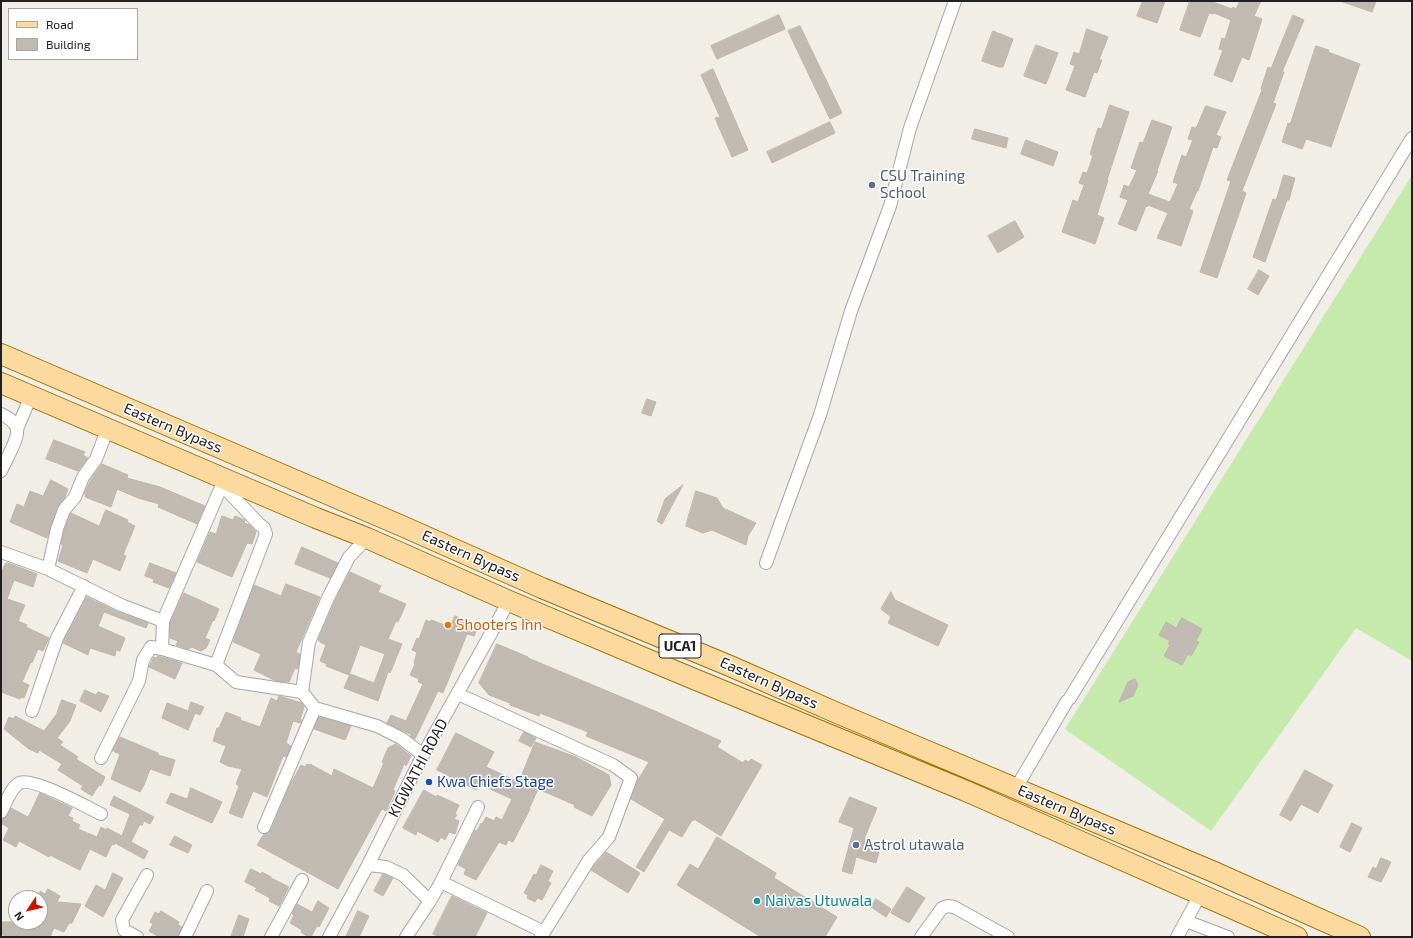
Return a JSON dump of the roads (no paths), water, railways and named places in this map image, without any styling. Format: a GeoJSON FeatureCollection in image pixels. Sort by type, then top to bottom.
{"type":"FeatureCollection","features":[{"type":"Feature","properties":{"kind":"main road","name":"Eastern Bypass"},"geometry":{"type":"LineString","coordinates":[[1,354],[402,526],[542,588],[730,666],[837,713],[1214,872],[1335,932],[1360,937]]}},
{"type":"Feature","properties":{"kind":"main road","name":"Eastern Bypass"},"geometry":{"type":"LineString","coordinates":[[1,383],[108,428],[228,484],[367,538],[509,601],[696,680],[966,791],[1200,894],[1274,932],[1297,937]]}},
{"type":"Feature","properties":{"kind":"street"},"geometry":{"type":"LineString","coordinates":[[766,563],[820,415],[851,311],[890,206],[910,128],[955,1]]}},
{"type":"Feature","properties":{"kind":"street"},"geometry":{"type":"LineString","coordinates":[[1016,788],[1412,138]]}},
{"type":"Feature","properties":{"kind":"street"},"geometry":{"type":"LineString","coordinates":[[1,471],[17,436],[17,429],[31,396]]}},
{"type":"Feature","properties":{"kind":"street"},"geometry":{"type":"LineString","coordinates":[[1,414],[14,422],[17,429]]}},
{"type":"Feature","properties":{"kind":"street"},"geometry":{"type":"LineString","coordinates":[[48,569],[57,529],[64,510],[75,497],[83,477],[96,459],[108,428]]}},
{"type":"Feature","properties":{"kind":"street"},"geometry":{"type":"LineString","coordinates":[[162,649],[163,621],[228,484],[259,524],[264,528],[266,534],[216,665]]}},
{"type":"Feature","properties":{"kind":"street"},"geometry":{"type":"LineString","coordinates":[[302,692],[309,642],[328,598],[349,557],[367,538]]}},
{"type":"Feature","properties":{"kind":"street"},"geometry":{"type":"LineString","coordinates":[[1,552],[48,569],[127,607],[163,621]]}},
{"type":"Feature","properties":{"kind":"street"},"geometry":{"type":"LineString","coordinates":[[1,564],[13,557]]}},
{"type":"Feature","properties":{"kind":"street"},"geometry":{"type":"LineString","coordinates":[[32,711],[57,638],[84,586]]}},
{"type":"Feature","properties":{"kind":"street","name":"KIGWATHI ROAD"},"geometry":{"type":"LineString","coordinates":[[329,937],[368,865],[424,755],[509,601]]}},
{"type":"Feature","properties":{"kind":"street"},"geometry":{"type":"LineString","coordinates":[[101,758],[139,681],[143,660],[151,647],[216,665],[236,682],[302,692],[315,708],[378,726],[401,738],[424,755]]}},
{"type":"Feature","properties":{"kind":"street"},"geometry":{"type":"LineString","coordinates":[[441,882],[542,934],[589,860],[609,837],[631,778],[613,765],[458,694]]}},
{"type":"Feature","properties":{"kind":"street"},"geometry":{"type":"LineString","coordinates":[[264,827],[315,708]]}},
{"type":"Feature","properties":{"kind":"street"},"geometry":{"type":"LineString","coordinates":[[1,812],[12,790],[19,783],[28,782],[44,787],[101,814]]}},
{"type":"Feature","properties":{"kind":"street"},"geometry":{"type":"LineString","coordinates":[[406,937],[441,882],[478,807]]}},
{"type":"Feature","properties":{"kind":"street"},"geometry":{"type":"LineString","coordinates":[[368,865],[386,867],[403,876],[430,901]]}},
{"type":"Feature","properties":{"kind":"street"},"geometry":{"type":"LineString","coordinates":[[137,937],[124,930],[122,920],[147,875]]}},
{"type":"Feature","properties":{"kind":"street"},"geometry":{"type":"LineString","coordinates":[[271,937],[302,880]]}},
{"type":"Feature","properties":{"kind":"street"},"geometry":{"type":"LineString","coordinates":[[185,937],[206,891]]}},
{"type":"Feature","properties":{"kind":"street"},"geometry":{"type":"LineString","coordinates":[[1177,937],[1200,894]]}},
{"type":"Feature","properties":{"kind":"street"},"geometry":{"type":"LineString","coordinates":[[921,937],[942,908],[948,906],[954,907],[1008,937]]}},
{"type":"Feature","properties":{"kind":"street"},"geometry":{"type":"LineString","coordinates":[[1186,921],[1228,937]]}},
{"type":"Feature","properties":{"kind":"place","name":"CSU Training School"},"geometry":{"type":"Point","coordinates":[872,185]}},
{"type":"Feature","properties":{"kind":"place","name":"Shooters Inn"},"geometry":{"type":"Point","coordinates":[448,625]}},
{"type":"Feature","properties":{"kind":"place","name":"Kwa Chiefs Stage"},"geometry":{"type":"Point","coordinates":[429,782]}},
{"type":"Feature","properties":{"kind":"place","name":"Astrol utawala"},"geometry":{"type":"Point","coordinates":[856,845]}},
{"type":"Feature","properties":{"kind":"place","name":"Naivas Utuwala"},"geometry":{"type":"Point","coordinates":[757,901]}}]}
